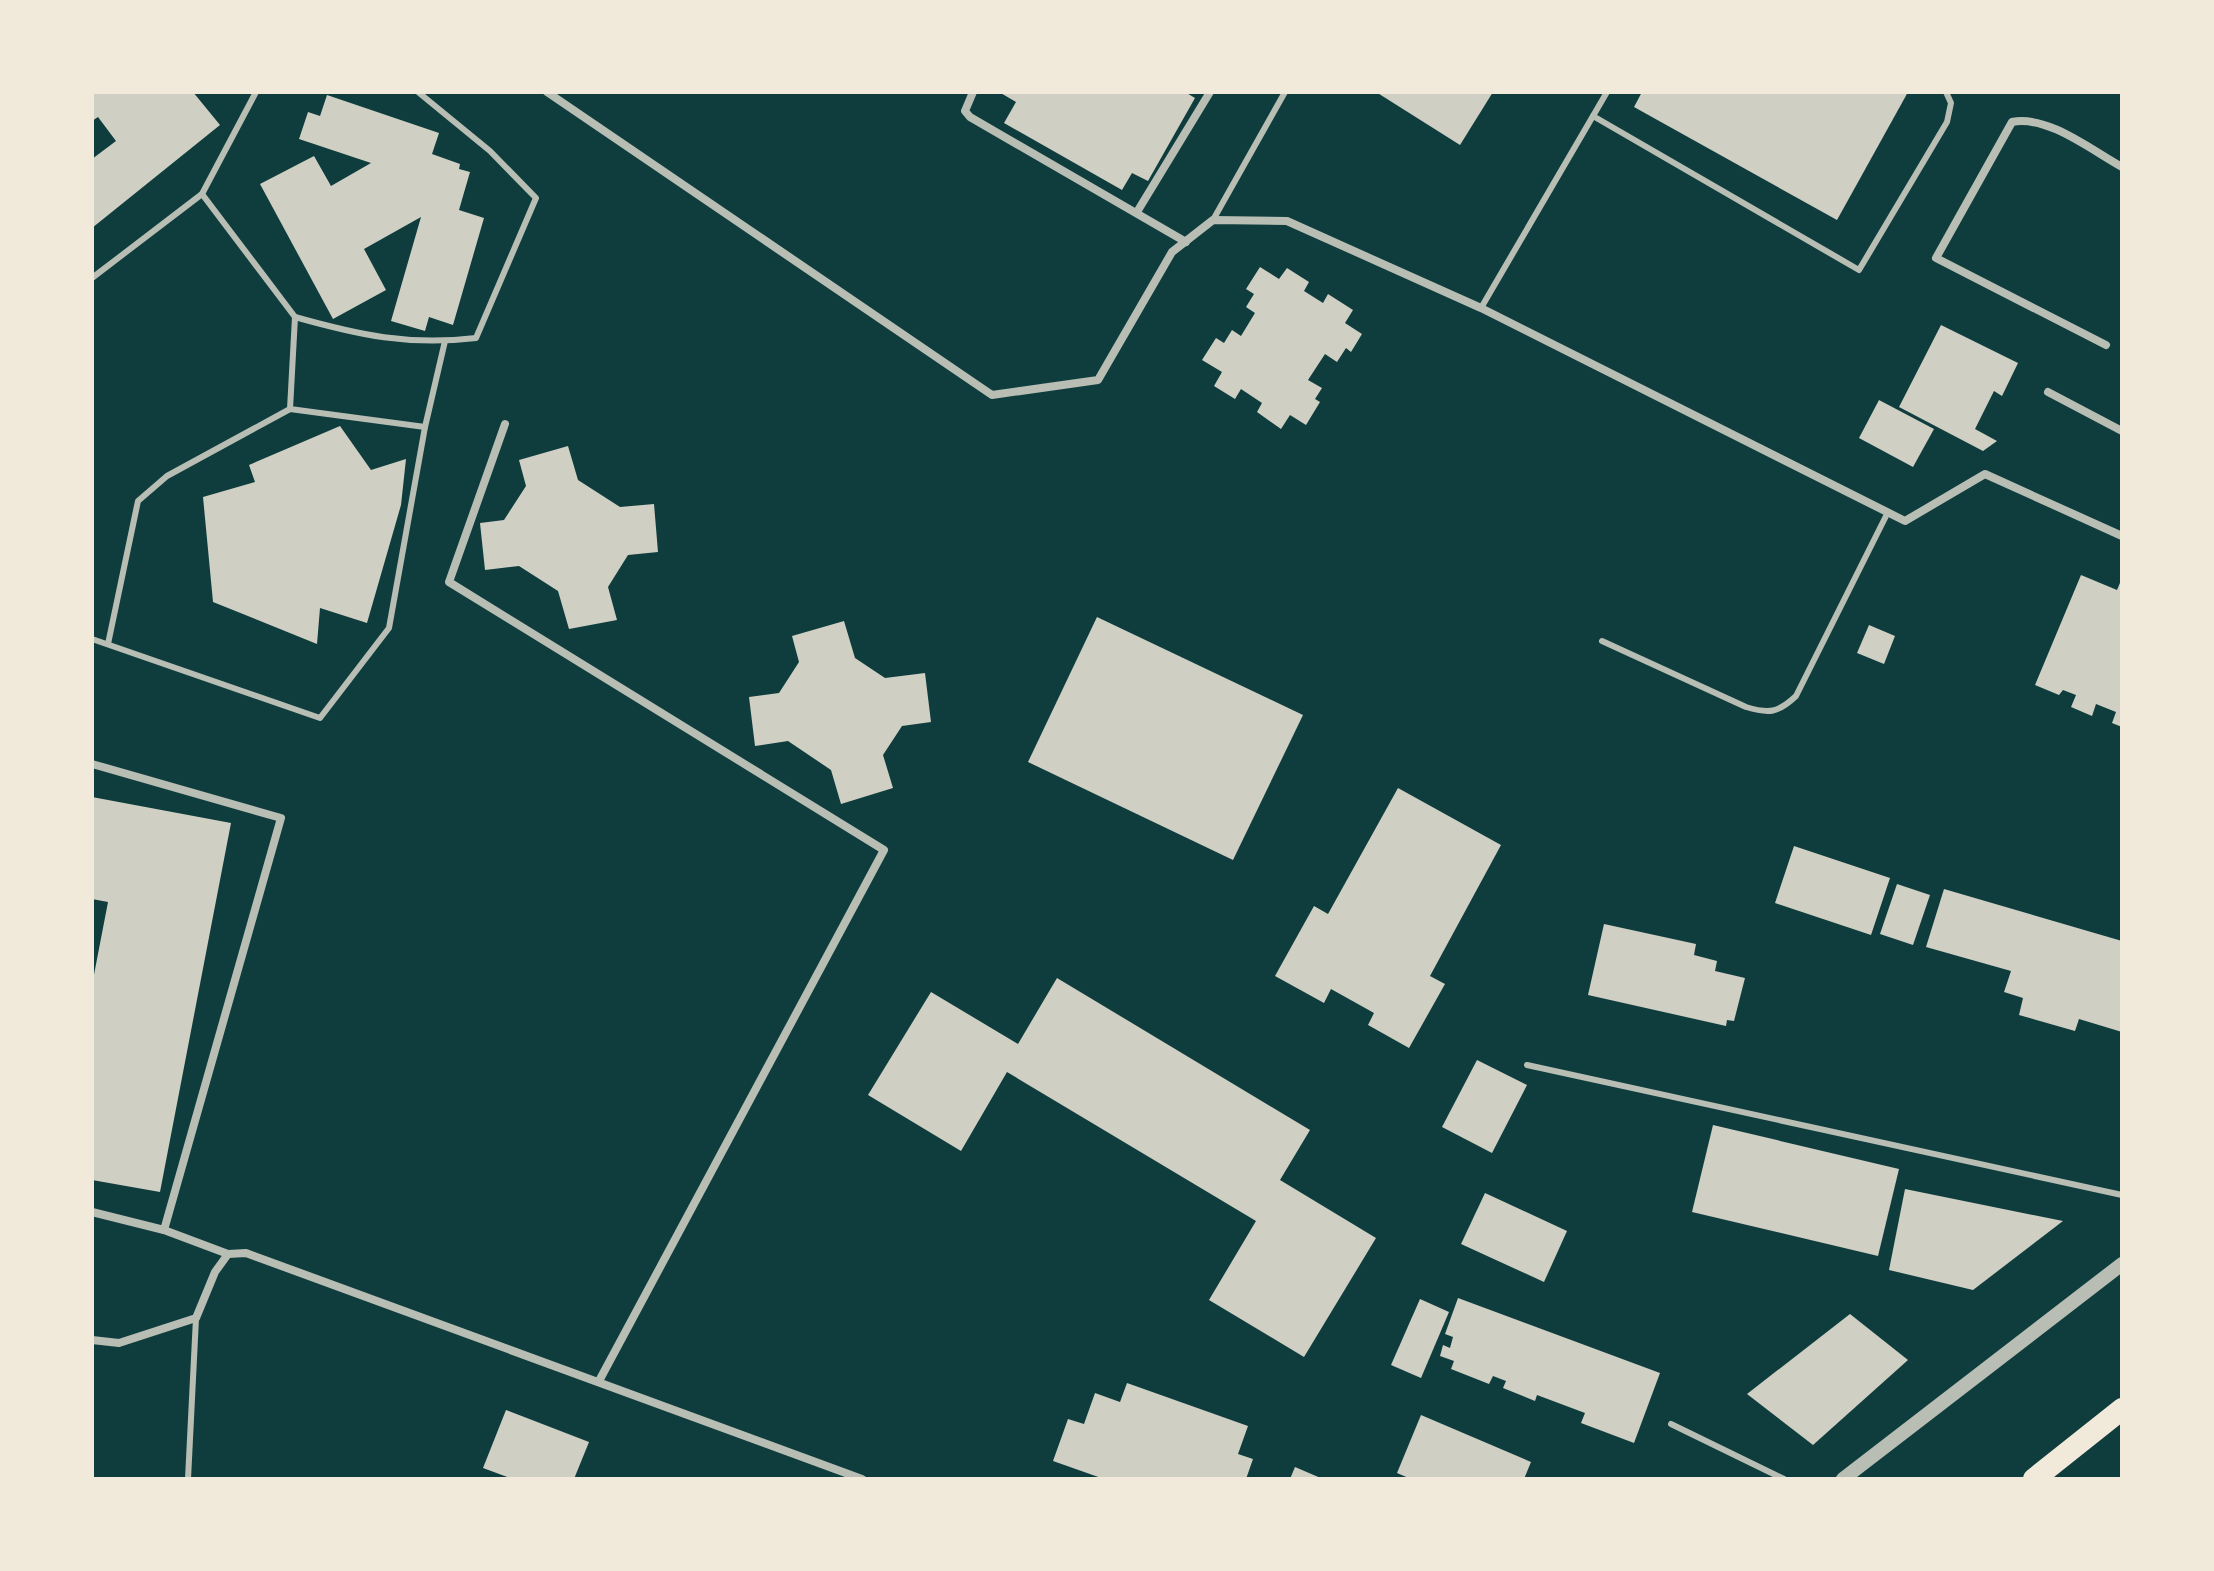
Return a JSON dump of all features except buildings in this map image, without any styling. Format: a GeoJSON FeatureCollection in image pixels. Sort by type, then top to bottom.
{"type":"FeatureCollection","features":[{"type":"Feature","properties":{"kind":"highway"},"geometry":{"type":"LineString","coordinates":[[2034,1479],[2122,1409]]}},
{"type":"Feature","properties":{"kind":"street"},"geometry":{"type":"LineString","coordinates":[[547,92],[992,395],[1098,380],[1172,252],[1213,220],[1287,221],[1481,308],[1905,521],[1985,474],[2122,536]]}},
{"type":"Feature","properties":{"kind":"street"},"geometry":{"type":"LineString","coordinates":[[973,92],[965,111],[970,117],[1186,242]]}},
{"type":"Feature","properties":{"kind":"street"},"geometry":{"type":"LineString","coordinates":[[1137,212],[1210,92]]}},
{"type":"Feature","properties":{"kind":"street"},"geometry":{"type":"LineString","coordinates":[[2106,345],[1936,258],[2012,122],[2025,120],[2044,125],[2122,167]]}},
{"type":"Feature","properties":{"kind":"street"},"geometry":{"type":"LineString","coordinates":[[2048,392],[2122,431]]}},
{"type":"Feature","properties":{"kind":"street"},"geometry":{"type":"LineString","coordinates":[[505,424],[449,582],[884,850],[599,1381]]}},
{"type":"Feature","properties":{"kind":"street"},"geometry":{"type":"LineString","coordinates":[[92,764],[281,818],[164,1230]]}},
{"type":"Feature","properties":{"kind":"street"},"geometry":{"type":"LineString","coordinates":[[92,1212],[164,1230],[228,1254],[246,1253],[862,1479]]}},
{"type":"Feature","properties":{"kind":"street"},"geometry":{"type":"LineString","coordinates":[[92,1340],[119,1343],[196,1318],[215,1272],[228,1254]]}},
{"type":"Feature","properties":{"kind":"street"},"geometry":{"type":"LineString","coordinates":[[1843,1479],[2122,1264]]}},
{"type":"Feature","properties":{"kind":"lane"},"geometry":{"type":"LineString","coordinates":[[92,278],[202,194],[256,92]]}},
{"type":"Feature","properties":{"kind":"lane"},"geometry":{"type":"LineString","coordinates":[[202,194],[295,317],[373,338],[445,341],[476,338],[536,198],[490,151],[418,92]]}},
{"type":"Feature","properties":{"kind":"lane"},"geometry":{"type":"LineString","coordinates":[[1213,220],[1285,92]]}},
{"type":"Feature","properties":{"kind":"lane"},"geometry":{"type":"LineString","coordinates":[[1481,308],[1607,92]]}},
{"type":"Feature","properties":{"kind":"lane"},"geometry":{"type":"LineString","coordinates":[[1593,116],[1859,270],[1947,122],[1951,103],[1946,92]]}},
{"type":"Feature","properties":{"kind":"lane"},"geometry":{"type":"LineString","coordinates":[[290,409],[295,317]]}},
{"type":"Feature","properties":{"kind":"lane"},"geometry":{"type":"LineString","coordinates":[[92,639],[320,718],[389,628],[425,427],[445,341]]}},
{"type":"Feature","properties":{"kind":"lane"},"geometry":{"type":"LineString","coordinates":[[108,644],[138,501],[167,476],[290,409],[425,427]]}},
{"type":"Feature","properties":{"kind":"lane"},"geometry":{"type":"LineString","coordinates":[[1602,641],[1746,707],[1766,713],[1780,711],[1796,696],[1888,512]]}},
{"type":"Feature","properties":{"kind":"lane"},"geometry":{"type":"LineString","coordinates":[[1527,1065],[2122,1195]]}},
{"type":"Feature","properties":{"kind":"lane"},"geometry":{"type":"LineString","coordinates":[[188,1479],[196,1318]]}},
{"type":"Feature","properties":{"kind":"lane"},"geometry":{"type":"LineString","coordinates":[[1671,1424],[1784,1479]]}}]}
